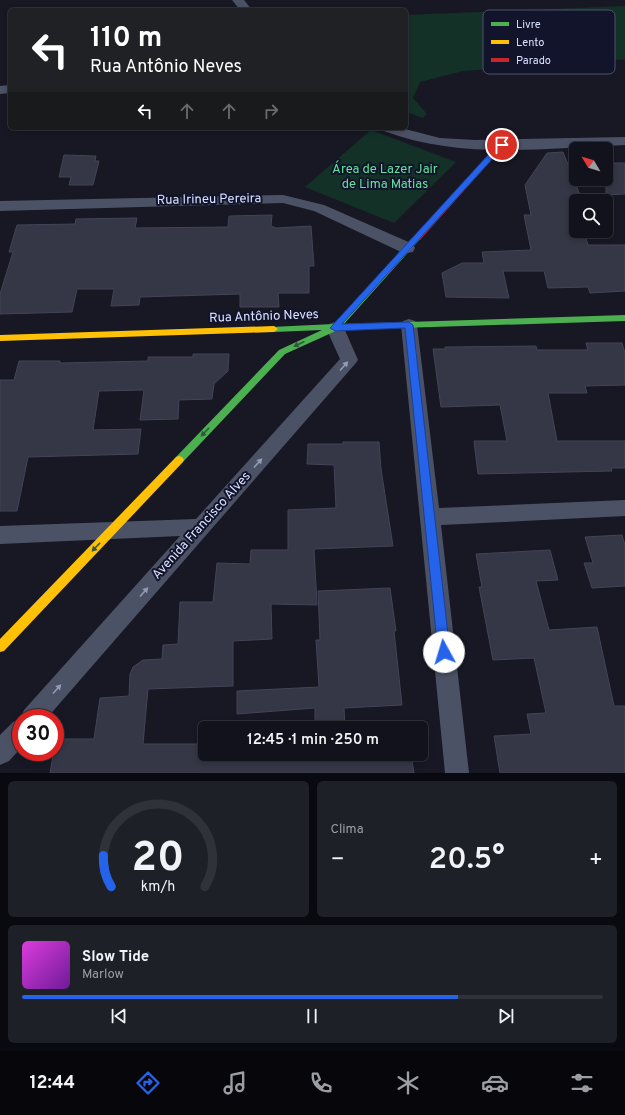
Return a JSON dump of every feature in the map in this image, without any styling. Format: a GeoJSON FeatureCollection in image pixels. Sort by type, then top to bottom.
{"type":"FeatureCollection","features":[{"type":"Feature","properties":{"kind":"street"},"geometry":{"type":"LineString","coordinates":[[238,0],[244,8]]}},
{"type":"Feature","properties":{"kind":"street"},"geometry":{"type":"LineString","coordinates":[[393,130],[409,137],[445,144],[502,145],[625,141]]}},
{"type":"Feature","properties":{"kind":"street"},"geometry":{"type":"LineString","coordinates":[[0,647],[282,352],[335,328],[502,145]]}},
{"type":"Feature","properties":{"kind":"street","name":"Rua Irineu Pereira"},"geometry":{"type":"LineString","coordinates":[[0,206],[283,199],[300,202],[319,208],[407,248]]}},
{"type":"Feature","properties":{"kind":"street","name":"Rua Antônio Neves"},"geometry":{"type":"LineString","coordinates":[[0,338],[625,318]]}},
{"type":"Feature","properties":{"kind":"street"},"geometry":{"type":"LineString","coordinates":[[409,325],[457,773]]}},
{"type":"Feature","properties":{"kind":"street","name":"Avenida Francisco Alves"},"geometry":{"type":"LineString","coordinates":[[40,709],[349,360],[335,328]]}},
{"type":"Feature","properties":{"kind":"street"},"geometry":{"type":"LineString","coordinates":[[430,517],[625,508]]}},
{"type":"Feature","properties":{"kind":"street"},"geometry":{"type":"LineString","coordinates":[[0,535],[201,527]]}},
{"type":"Feature","properties":{"kind":"street"},"geometry":{"type":"LineString","coordinates":[[0,754],[12,740]]}},
{"type":"Feature","properties":{"kind":"green space"},"geometry":{"type":"Polygon","coordinates":[[[625,6],[625,60],[615,60],[615,10],[528,10],[625,6]]]}},
{"type":"Feature","properties":{"kind":"green space"},"geometry":{"type":"Polygon","coordinates":[[[483,12],[483,70],[463,71],[420,82],[413,98],[427,114],[423,118],[408,113],[408,15],[483,12]]]}},
{"type":"Feature","properties":{"kind":"green space","name":"Área de Lazer Jair de Lima Matias"},"geometry":{"type":"Polygon","coordinates":[[[371,130],[456,162],[394,223],[305,187],[371,130]]]}},
{"type":"Feature","properties":{"kind":"building"},"geometry":{"type":"Polygon","coordinates":[[[563,152],[569,167],[569,186],[576,186],[580,194],[569,194],[569,238],[586,238],[588,245],[625,245],[625,291],[590,293],[588,287],[548,288],[544,271],[503,271],[509,298],[446,297],[442,273],[462,263],[484,263],[482,252],[531,250],[524,215],[531,215],[525,185],[547,153],[563,152]]]}},
{"type":"Feature","properties":{"kind":"building"},"geometry":{"type":"Polygon","coordinates":[[[64,155],[96,156],[95,161],[99,161],[93,185],[69,185],[71,177],[59,177],[64,155]]]}},
{"type":"Feature","properties":{"kind":"building"},"geometry":{"type":"Polygon","coordinates":[[[613,163],[625,163],[625,194],[606,194],[606,186],[613,186],[613,163]]]}},
{"type":"Feature","properties":{"kind":"building"},"geometry":{"type":"Polygon","coordinates":[[[272,215],[271,226],[276,228],[311,226],[314,266],[309,266],[309,293],[278,293],[279,307],[240,307],[240,294],[140,297],[139,305],[111,306],[114,289],[77,289],[72,312],[0,314],[0,294],[13,252],[9,252],[17,225],[75,224],[76,219],[137,218],[135,228],[228,227],[229,216],[272,215]]]}},
{"type":"Feature","properties":{"kind":"building"},"geometry":{"type":"Polygon","coordinates":[[[586,343],[622,343],[625,353],[625,385],[585,386],[587,393],[548,393],[557,441],[625,441],[625,468],[611,468],[612,471],[478,474],[474,441],[507,441],[500,405],[441,407],[433,349],[445,349],[445,347],[536,346],[537,350],[588,350],[586,343]]]}},
{"type":"Feature","properties":{"kind":"building"},"geometry":{"type":"Polygon","coordinates":[[[193,354],[229,354],[228,371],[214,384],[212,399],[179,400],[178,419],[140,420],[144,390],[99,391],[93,430],[141,429],[138,454],[28,457],[17,511],[0,511],[0,380],[14,380],[19,361],[60,361],[60,363],[148,361],[148,357],[193,357],[193,354]]]}},
{"type":"Feature","properties":{"kind":"building"},"geometry":{"type":"Polygon","coordinates":[[[343,442],[379,442],[381,469],[393,546],[314,549],[317,605],[271,604],[272,639],[233,641],[233,686],[148,689],[143,744],[198,744],[198,761],[412,761],[414,773],[50,773],[52,761],[64,761],[64,739],[94,739],[100,698],[129,696],[130,674],[133,667],[143,660],[162,659],[163,645],[178,644],[180,602],[213,602],[217,563],[250,564],[251,550],[288,550],[288,510],[336,508],[334,465],[307,464],[308,444],[343,444],[343,442]]]}},
{"type":"Feature","properties":{"kind":"building"},"geometry":{"type":"Polygon","coordinates":[[[622,535],[625,545],[625,586],[592,588],[584,563],[593,563],[585,537],[622,535]]]}},
{"type":"Feature","properties":{"kind":"building"},"geometry":{"type":"Polygon","coordinates":[[[550,550],[558,580],[536,581],[549,630],[597,627],[614,706],[625,706],[625,773],[500,773],[494,736],[531,734],[527,714],[546,713],[534,658],[493,660],[479,587],[482,587],[476,554],[550,550]]]}},
{"type":"Feature","properties":{"kind":"building"},"geometry":{"type":"Polygon","coordinates":[[[390,588],[396,631],[394,631],[402,705],[344,708],[345,721],[315,721],[315,708],[237,714],[237,691],[319,687],[316,640],[320,640],[318,591],[390,588]]]}},
{"type":"Feature","properties":{"kind":"traffic: fast"},"geometry":{"type":"LineString","coordinates":[[179,460],[282,352],[335,328],[417,238]]}},
{"type":"Feature","properties":{"kind":"traffic: fast"},"geometry":{"type":"LineString","coordinates":[[274,329],[625,318]]}},
{"type":"Feature","properties":{"kind":"traffic: slow"},"geometry":{"type":"LineString","coordinates":[[0,338],[274,329]]}},
{"type":"Feature","properties":{"kind":"traffic: slow"},"geometry":{"type":"LineString","coordinates":[[0,647],[179,460]]}},
{"type":"Feature","properties":{"kind":"traffic: jam"},"geometry":{"type":"LineString","coordinates":[[417,238],[502,145]]}},
{"type":"Feature","properties":{"kind":"route"},"geometry":{"type":"LineString","coordinates":[[444,652],[409,325],[335,328],[502,145]]}}]}
